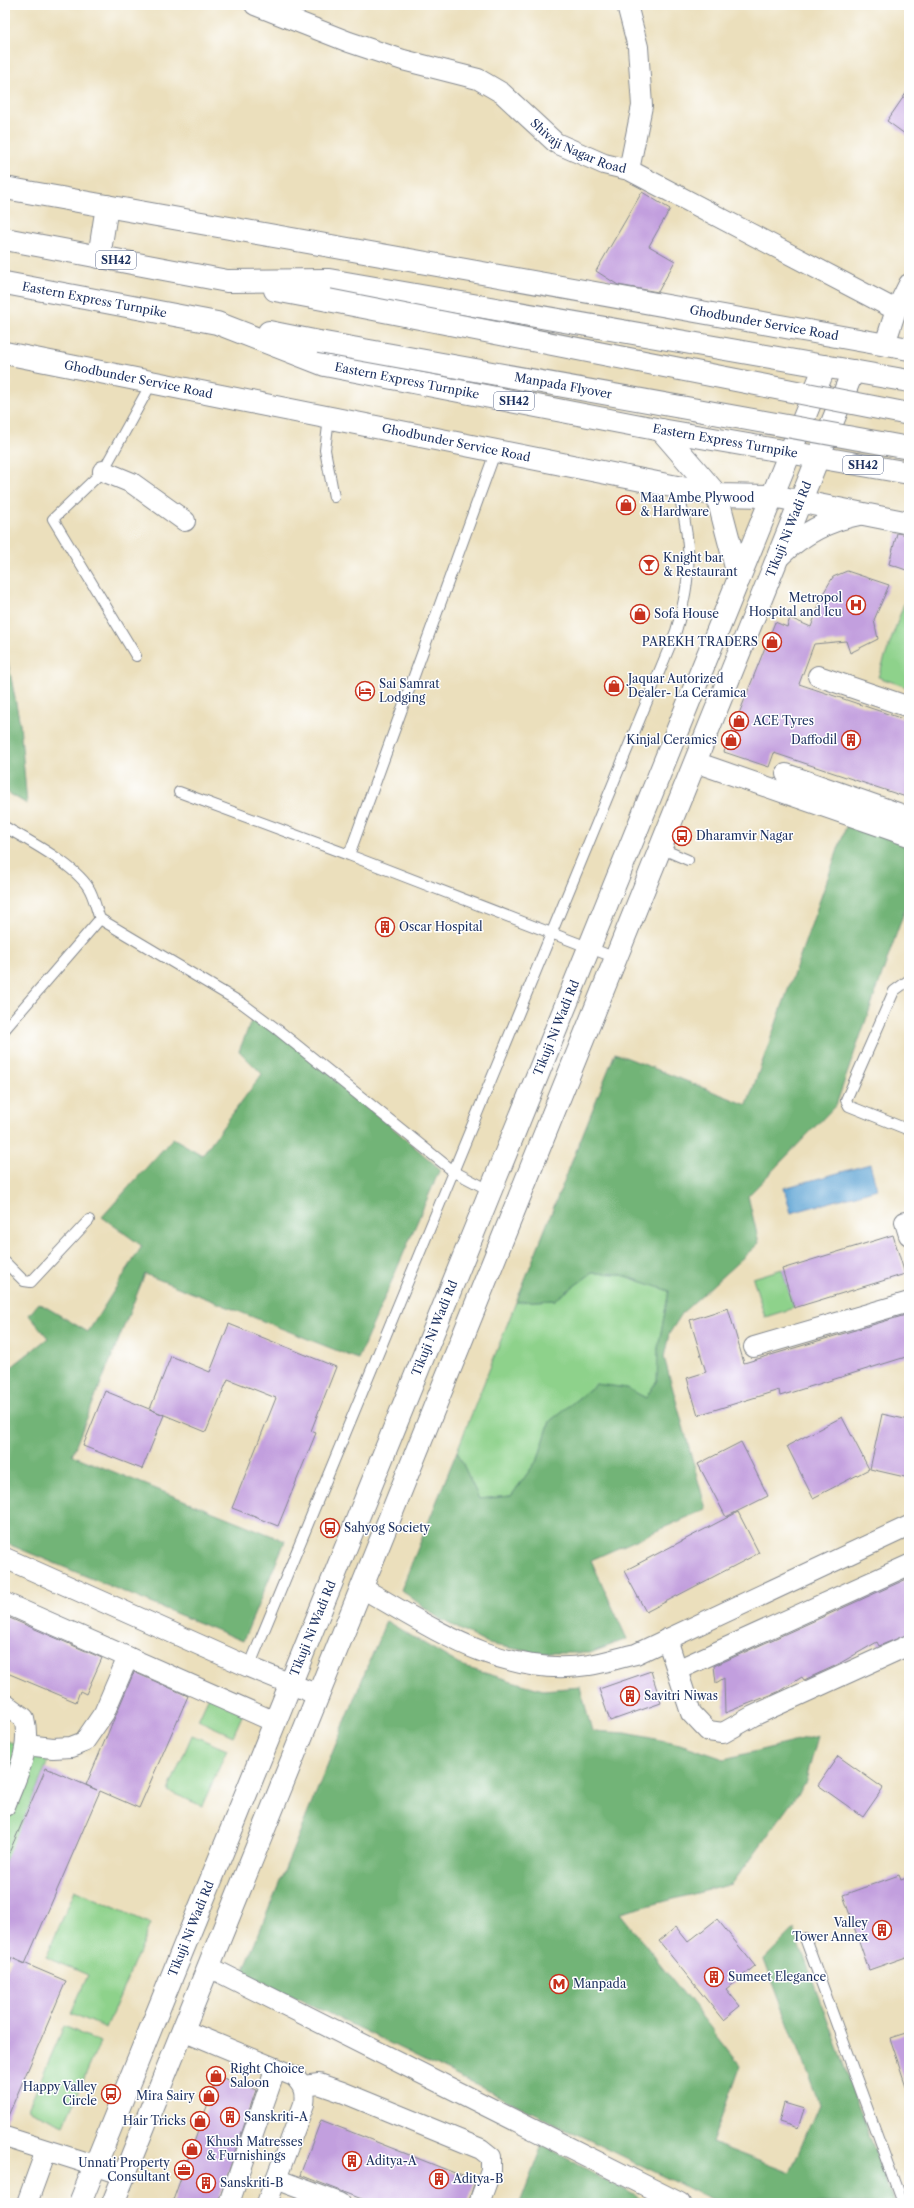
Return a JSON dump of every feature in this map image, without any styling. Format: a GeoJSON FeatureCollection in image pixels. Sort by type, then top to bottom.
{"type":"FeatureCollection","features":[{"type":"Feature","properties":{"kind":"main road","name":"Ghodbunder Service Road"},"geometry":{"type":"LineString","coordinates":[[5,188],[865,342],[884,344],[909,350]]}},
{"type":"Feature","properties":{"kind":"main road"},"geometry":{"type":"LineString","coordinates":[[99,257],[107,206]]}},
{"type":"Feature","properties":{"kind":"main road","name":"SH42"},"geometry":{"type":"LineString","coordinates":[[5,239],[226,281],[329,280],[825,366],[909,382]]}},
{"type":"Feature","properties":{"kind":"main road"},"geometry":{"type":"LineString","coordinates":[[226,281],[909,414]]}},
{"type":"Feature","properties":{"kind":"main road","name":"Eastern Express Turnpike"},"geometry":{"type":"LineString","coordinates":[[5,283],[217,323],[325,365],[661,430],[909,473]]}},
{"type":"Feature","properties":{"kind":"main road","name":"Manpada Flyover"},"geometry":{"type":"LineString","coordinates":[[217,323],[909,448]]}},
{"type":"Feature","properties":{"kind":"main road","name":"Ghodbunder Service Road"},"geometry":{"type":"LineString","coordinates":[[5,353],[717,495],[773,496],[909,523]]}},
{"type":"Feature","properties":{"kind":"main road","name":"Tikuji Ni Wadi Rd"},"geometry":{"type":"LineString","coordinates":[[80,2203],[825,366]]}},
{"type":"Feature","properties":{"kind":"main road","name":"Tikuji Ni Wadi Rd"},"geometry":{"type":"LineString","coordinates":[[113,2203],[853,371]]}},
{"type":"Feature","properties":{"kind":"main road"},"geometry":{"type":"LineString","coordinates":[[661,430],[717,495],[739,579]]}},
{"type":"Feature","properties":{"kind":"main road"},"geometry":{"type":"LineString","coordinates":[[777,557],[806,533],[841,518],[859,514]]}},
{"type":"Feature","properties":{"kind":"street","name":"Shivaji Nagar Road"},"geometry":{"type":"LineString","coordinates":[[255,5],[403,60],[478,79],[502,93],[556,143],[604,164],[629,170],[896,310]]}},
{"type":"Feature","properties":{"kind":"street"},"geometry":{"type":"LineString","coordinates":[[627,5],[638,47],[642,106],[629,170]]}},
{"type":"Feature","properties":{"kind":"street"},"geometry":{"type":"LineString","coordinates":[[884,344],[896,310],[909,284]]}},
{"type":"Feature","properties":{"kind":"street"},"geometry":{"type":"LineString","coordinates":[[103,471],[132,483],[185,522]]}},
{"type":"Feature","properties":{"kind":"street"},"geometry":{"type":"LineString","coordinates":[[818,676],[909,707]]}},
{"type":"Feature","properties":{"kind":"street"},"geometry":{"type":"LineString","coordinates":[[695,762],[909,836]]}},
{"type":"Feature","properties":{"kind":"street"},"geometry":{"type":"LineString","coordinates":[[786,774],[909,817]]}},
{"type":"Feature","properties":{"kind":"street"},"geometry":{"type":"LineString","coordinates":[[754,1348],[909,1302]]}},
{"type":"Feature","properties":{"kind":"street"},"geometry":{"type":"LineString","coordinates":[[362,1588],[467,1647],[506,1660],[546,1667],[588,1666],[636,1654],[909,1526]]}},
{"type":"Feature","properties":{"kind":"street"},"geometry":{"type":"LineString","coordinates":[[5,1558],[249,1667],[318,1695]]}},
{"type":"Feature","properties":{"kind":"street"},"geometry":{"type":"LineString","coordinates":[[677,1670],[909,1565]]}},
{"type":"Feature","properties":{"kind":"street"},"geometry":{"type":"LineString","coordinates":[[5,1603],[275,1722]]}},
{"type":"Feature","properties":{"kind":"street"},"geometry":{"type":"LineString","coordinates":[[667,1639],[691,1713],[708,1731],[724,1733],[753,1716],[909,1645]]}},
{"type":"Feature","properties":{"kind":"street"},"geometry":{"type":"LineString","coordinates":[[26,1745],[53,1748],[71,1747],[84,1742],[104,1713],[128,1657]]}},
{"type":"Feature","properties":{"kind":"street"},"geometry":{"type":"LineString","coordinates":[[5,1704],[24,1718],[28,1731],[24,1758],[5,1806]]}},
{"type":"Feature","properties":{"kind":"street"},"geometry":{"type":"LineString","coordinates":[[208,1967],[680,2203]]}},
{"type":"Feature","properties":{"kind":"street"},"geometry":{"type":"LineString","coordinates":[[183,2030],[294,2076],[303,2086],[305,2096],[304,2104],[267,2203]]}},
{"type":"Feature","properties":{"kind":"street"},"geometry":{"type":"LineString","coordinates":[[229,2203],[276,2068]]}},
{"type":"Feature","properties":{"kind":"street"},"geometry":{"type":"LineString","coordinates":[[303,2086],[319,2084],[342,2092],[481,2149],[491,2157],[491,2170],[479,2203]]}},
{"type":"Feature","properties":{"kind":"street"},"geometry":{"type":"LineString","coordinates":[[5,2137],[46,2151],[96,2164],[125,2175]]}},
{"type":"Feature","properties":{"kind":"street"},"geometry":{"type":"LineString","coordinates":[[27,2203],[46,2151]]}},
{"type":"Feature","properties":{"kind":"street"},"geometry":{"type":"LineString","coordinates":[[276,2179],[340,2203]]}},
{"type":"Feature","properties":{"kind":"lane"},"geometry":{"type":"LineString","coordinates":[[136,656],[53,519],[103,471],[152,382]]}},
{"type":"Feature","properties":{"kind":"lane"},"geometry":{"type":"LineString","coordinates":[[329,418],[325,450],[334,497]]}},
{"type":"Feature","properties":{"kind":"lane"},"geometry":{"type":"LineString","coordinates":[[349,855],[496,450]]}},
{"type":"Feature","properties":{"kind":"lane"},"geometry":{"type":"LineString","coordinates":[[249,1667],[676,631],[682,610],[690,565],[684,513],[677,487]]}},
{"type":"Feature","properties":{"kind":"lane"},"geometry":{"type":"LineString","coordinates":[[179,792],[349,855],[616,958]]}},
{"type":"Feature","properties":{"kind":"lane"},"geometry":{"type":"LineString","coordinates":[[5,827],[38,846],[80,876],[91,892],[100,919],[242,1004],[284,1034],[453,1171],[491,1191]]}},
{"type":"Feature","properties":{"kind":"lane"},"geometry":{"type":"LineString","coordinates":[[660,848],[688,860]]}},
{"type":"Feature","properties":{"kind":"lane"},"geometry":{"type":"LineString","coordinates":[[5,1030],[9,1016],[100,919]]}},
{"type":"Feature","properties":{"kind":"lane"},"geometry":{"type":"LineString","coordinates":[[909,980],[894,991],[846,1100],[849,1106],[909,1130]]}},
{"type":"Feature","properties":{"kind":"lane"},"geometry":{"type":"LineString","coordinates":[[5,1262],[24,1281],[31,1282],[89,1220]]}},
{"type":"Feature","properties":{"kind":"lane"},"geometry":{"type":"LineString","coordinates":[[805,1938],[902,2203]]}},
{"type":"Feature","properties":{"kind":"green space"},"geometry":{"type":"Polygon","coordinates":[[[909,589],[909,688],[878,677],[909,589]]]}},
{"type":"Feature","properties":{"kind":"green space"},"geometry":{"type":"Polygon","coordinates":[[[5,647],[20,724],[27,804],[5,791],[5,647]]]}},
{"type":"Feature","properties":{"kind":"green space"},"geometry":{"type":"Polygon","coordinates":[[[847,824],[909,845],[909,898],[836,1105],[748,1196],[759,1243],[683,1312],[669,1334],[664,1357],[706,1509],[591,1560],[627,1639],[590,1653],[538,1653],[488,1644],[440,1619],[401,1590],[457,1451],[479,1499],[511,1496],[538,1459],[550,1421],[596,1384],[627,1388],[646,1398],[657,1380],[658,1348],[669,1291],[619,1274],[592,1273],[555,1300],[516,1302],[615,1053],[747,1105],[847,824]]]}},
{"type":"Feature","properties":{"kind":"green space"},"geometry":{"type":"Polygon","coordinates":[[[254,1014],[292,1040],[440,1169],[358,1359],[145,1274],[72,1455],[285,1541],[243,1641],[8,1544],[5,1488],[5,1372],[48,1338],[29,1315],[39,1303],[88,1332],[142,1246],[102,1217],[173,1138],[202,1155],[262,1074],[239,1051],[254,1014]]]}},
{"type":"Feature","properties":{"kind":"green space"},"geometry":{"type":"Polygon","coordinates":[[[782,1269],[794,1308],[765,1317],[753,1278],[782,1269]]]}},
{"type":"Feature","properties":{"kind":"green space"},"geometry":{"type":"Polygon","coordinates":[[[592,1273],[619,1274],[669,1291],[658,1348],[658,1380],[646,1398],[627,1388],[596,1384],[550,1421],[538,1459],[511,1496],[479,1499],[457,1451],[516,1302],[555,1300],[592,1273]]]}},
{"type":"Feature","properties":{"kind":"green space"},"geometry":{"type":"Polygon","coordinates":[[[5,1488],[8,1544],[5,1542],[5,1488]]]}},
{"type":"Feature","properties":{"kind":"green space"},"geometry":{"type":"Polygon","coordinates":[[[386,1621],[464,1667],[543,1690],[580,1687],[592,1731],[626,1733],[680,1744],[724,1759],[818,1736],[805,1784],[732,1884],[620,1913],[740,2065],[712,2143],[790,2173],[819,2104],[764,1959],[794,1929],[894,2203],[719,2203],[243,1972],[386,1621]]]}},
{"type":"Feature","properties":{"kind":"green space"},"geometry":{"type":"Polygon","coordinates":[[[210,1694],[245,1709],[233,1736],[198,1720],[210,1694]]]}},
{"type":"Feature","properties":{"kind":"green space"},"geometry":{"type":"Polygon","coordinates":[[[192,1735],[227,1750],[202,1806],[168,1791],[192,1735]]]}},
{"type":"Feature","properties":{"kind":"green space"},"geometry":{"type":"Polygon","coordinates":[[[5,1740],[49,1758],[5,1868],[5,1740]]]}},
{"type":"Feature","properties":{"kind":"green space"},"geometry":{"type":"Polygon","coordinates":[[[75,1890],[151,1924],[106,2028],[71,2013],[88,1975],[46,1957],[75,1890]]]}},
{"type":"Feature","properties":{"kind":"green space"},"geometry":{"type":"Polygon","coordinates":[[[64,2026],[100,2042],[64,2125],[28,2109],[64,2026]]]}},
{"type":"Feature","properties":{"kind":"green space"},"geometry":{"type":"Polygon","coordinates":[[[542,2145],[649,2203],[520,2203],[542,2145]]]}},
{"type":"Feature","properties":{"kind":"water"},"geometry":{"type":"Polygon","coordinates":[[[870,1164],[877,1189],[791,1213],[784,1188],[870,1164]]]}},
{"type":"Feature","properties":{"kind":"building"},"geometry":{"type":"Polygon","coordinates":[[[909,89],[909,137],[887,121],[909,89]]]}},
{"type":"Feature","properties":{"kind":"building"},"geometry":{"type":"Polygon","coordinates":[[[642,192],[670,209],[649,246],[675,261],[658,292],[618,285],[596,271],[642,192]]]}},
{"type":"Feature","properties":{"kind":"building"},"geometry":{"type":"Polygon","coordinates":[[[897,533],[909,535],[909,571],[889,564],[897,533]]]}},
{"type":"Feature","properties":{"kind":"building"},"geometry":{"type":"Polygon","coordinates":[[[847,571],[889,585],[874,620],[878,639],[850,653],[846,641],[814,644],[799,684],[909,721],[909,798],[774,753],[769,767],[724,752],[775,622],[787,627],[790,618],[811,627],[824,592],[833,577],[847,571]]]}},
{"type":"Feature","properties":{"kind":"building"},"geometry":{"type":"Polygon","coordinates":[[[893,1235],[905,1274],[794,1308],[782,1269],[893,1235]]]}},
{"type":"Feature","properties":{"kind":"building"},"geometry":{"type":"Polygon","coordinates":[[[728,1308],[744,1363],[909,1314],[909,1356],[780,1396],[779,1390],[698,1415],[687,1378],[706,1372],[690,1320],[728,1308]]]}},
{"type":"Feature","properties":{"kind":"building"},"geometry":{"type":"Polygon","coordinates":[[[229,1324],[336,1367],[311,1431],[316,1433],[278,1526],[232,1508],[276,1398],[228,1379],[206,1432],[150,1409],[171,1356],[210,1372],[229,1324]]]}},
{"type":"Feature","properties":{"kind":"building"},"geometry":{"type":"Polygon","coordinates":[[[105,1391],[164,1415],[142,1469],[83,1446],[105,1391]]]}},
{"type":"Feature","properties":{"kind":"building"},"geometry":{"type":"Polygon","coordinates":[[[882,1414],[909,1420],[909,1478],[870,1469],[882,1414]]]}},
{"type":"Feature","properties":{"kind":"building"},"geometry":{"type":"Polygon","coordinates":[[[842,1417],[869,1469],[813,1498],[787,1446],[842,1417]]]}},
{"type":"Feature","properties":{"kind":"building"},"geometry":{"type":"Polygon","coordinates":[[[741,1442],[768,1496],[726,1517],[698,1464],[741,1442]]]}},
{"type":"Feature","properties":{"kind":"building"},"geometry":{"type":"Polygon","coordinates":[[[738,1512],[759,1553],[646,1612],[624,1571],[738,1512]]]}},
{"type":"Feature","properties":{"kind":"building"},"geometry":{"type":"Polygon","coordinates":[[[909,1578],[909,1634],[879,1646],[877,1642],[835,1666],[804,1680],[802,1677],[778,1692],[725,1713],[724,1678],[716,1683],[714,1666],[909,1578]]]}},
{"type":"Feature","properties":{"kind":"building"},"geometry":{"type":"Polygon","coordinates":[[[5,1616],[102,1658],[86,1694],[80,1691],[76,1702],[5,1672],[5,1616]]]}},
{"type":"Feature","properties":{"kind":"building","name":"Savitri Niwas"},"geometry":{"type":"Polygon","coordinates":[[[651,1671],[661,1703],[610,1721],[599,1689],[651,1671]]]}},
{"type":"Feature","properties":{"kind":"building"},"geometry":{"type":"Polygon","coordinates":[[[134,1672],[188,1696],[139,1808],[100,1791],[25,1964],[5,1955],[5,1862],[46,1768],[97,1790],[86,1785],[134,1672]]]}},
{"type":"Feature","properties":{"kind":"building"},"geometry":{"type":"Polygon","coordinates":[[[838,1756],[883,1788],[863,1817],[818,1785],[838,1756]]]}},
{"type":"Feature","properties":{"kind":"building","name":"Valley Tower Annex"},"geometry":{"type":"Polygon","coordinates":[[[899,1875],[901,1880],[909,1877],[909,1956],[869,1970],[843,1895],[899,1875]]]}},
{"type":"Feature","properties":{"kind":"building","name":"Sumeet Elegance"},"geometry":{"type":"Polygon","coordinates":[[[717,1919],[755,1966],[726,1989],[740,2006],[723,2020],[659,1941],[676,1927],[688,1942],[717,1919]]]}},
{"type":"Feature","properties":{"kind":"building"},"geometry":{"type":"Polygon","coordinates":[[[12,1958],[66,1981],[5,2123],[5,1974],[12,1958]]]}},
{"type":"Feature","properties":{"kind":"building"},"geometry":{"type":"Polygon","coordinates":[[[909,2032],[909,2086],[906,2086],[890,2038],[909,2032]]]}},
{"type":"Feature","properties":{"kind":"building"},"geometry":{"type":"Polygon","coordinates":[[[218,2076],[256,2090],[218,2203],[172,2203],[218,2076]]]}},
{"type":"Feature","properties":{"kind":"building"},"geometry":{"type":"Polygon","coordinates":[[[784,2103],[804,2109],[798,2128],[779,2122],[784,2103]]]}},
{"type":"Feature","properties":{"kind":"building"},"geometry":{"type":"Polygon","coordinates":[[[321,2120],[475,2181],[468,2203],[372,2203],[300,2175],[321,2120]]]}},
{"type":"Feature","properties":{"kind":"place","name":"Maa Ambe Plywood & Hardware"},"geometry":{"type":"Point","coordinates":[626,505]}},
{"type":"Feature","properties":{"kind":"place","name":"Knight bar & Restaurant"},"geometry":{"type":"Point","coordinates":[649,565]}},
{"type":"Feature","properties":{"kind":"place","name":"Metropol Hospital and Icu"},"geometry":{"type":"Point","coordinates":[856,605]}},
{"type":"Feature","properties":{"kind":"place","name":"Sofa House"},"geometry":{"type":"Point","coordinates":[640,614]}},
{"type":"Feature","properties":{"kind":"place","name":"PAREKH TRADERS"},"geometry":{"type":"Point","coordinates":[772,642]}},
{"type":"Feature","properties":{"kind":"place","name":"Jaquar Autorized Dealer- La Ceramica"},"geometry":{"type":"Point","coordinates":[614,686]}},
{"type":"Feature","properties":{"kind":"place","name":"Sai Samrat Lodging"},"geometry":{"type":"Point","coordinates":[365,691]}},
{"type":"Feature","properties":{"kind":"place","name":"ACE Tyres"},"geometry":{"type":"Point","coordinates":[739,721]}},
{"type":"Feature","properties":{"kind":"place","name":"Kinjal Ceramics"},"geometry":{"type":"Point","coordinates":[731,740]}},
{"type":"Feature","properties":{"kind":"place","name":"Daffodil"},"geometry":{"type":"Point","coordinates":[851,740]}},
{"type":"Feature","properties":{"kind":"place","name":"Dharamvir Nagar"},"geometry":{"type":"Point","coordinates":[682,836]}},
{"type":"Feature","properties":{"kind":"place","name":"Oscar Hospital"},"geometry":{"type":"Point","coordinates":[385,927]}},
{"type":"Feature","properties":{"kind":"place","name":"Sahyog Society"},"geometry":{"type":"Point","coordinates":[330,1528]}},
{"type":"Feature","properties":{"kind":"place","name":"Savitri Niwas"},"geometry":{"type":"Point","coordinates":[630,1696]}},
{"type":"Feature","properties":{"kind":"place","name":"Valley Tower Annex"},"geometry":{"type":"Point","coordinates":[882,1930]}},
{"type":"Feature","properties":{"kind":"place","name":"Sumeet Elegance"},"geometry":{"type":"Point","coordinates":[714,1977]}},
{"type":"Feature","properties":{"kind":"place","name":"Manpada"},"geometry":{"type":"Point","coordinates":[559,1984]}},
{"type":"Feature","properties":{"kind":"place","name":"Right Choice Saloon"},"geometry":{"type":"Point","coordinates":[216,2076]}},
{"type":"Feature","properties":{"kind":"place","name":"Happy Valley Circle"},"geometry":{"type":"Point","coordinates":[111,2094]}},
{"type":"Feature","properties":{"kind":"place","name":"Mira Sairy"},"geometry":{"type":"Point","coordinates":[209,2096]}},
{"type":"Feature","properties":{"kind":"place","name":"Sanskriti-A"},"geometry":{"type":"Point","coordinates":[230,2117]}},
{"type":"Feature","properties":{"kind":"place","name":"Hair Tricks"},"geometry":{"type":"Point","coordinates":[200,2121]}},
{"type":"Feature","properties":{"kind":"place","name":"Khush Matresses & Furnishings"},"geometry":{"type":"Point","coordinates":[192,2149]}},
{"type":"Feature","properties":{"kind":"place","name":"Aditya-A"},"geometry":{"type":"Point","coordinates":[352,2161]}},
{"type":"Feature","properties":{"kind":"place","name":"Unnati Property Consultant"},"geometry":{"type":"Point","coordinates":[184,2170]}},
{"type":"Feature","properties":{"kind":"place","name":"Aditya-B"},"geometry":{"type":"Point","coordinates":[439,2179]}},
{"type":"Feature","properties":{"kind":"place","name":"Sanskriti-B"},"geometry":{"type":"Point","coordinates":[206,2183]}}]}
